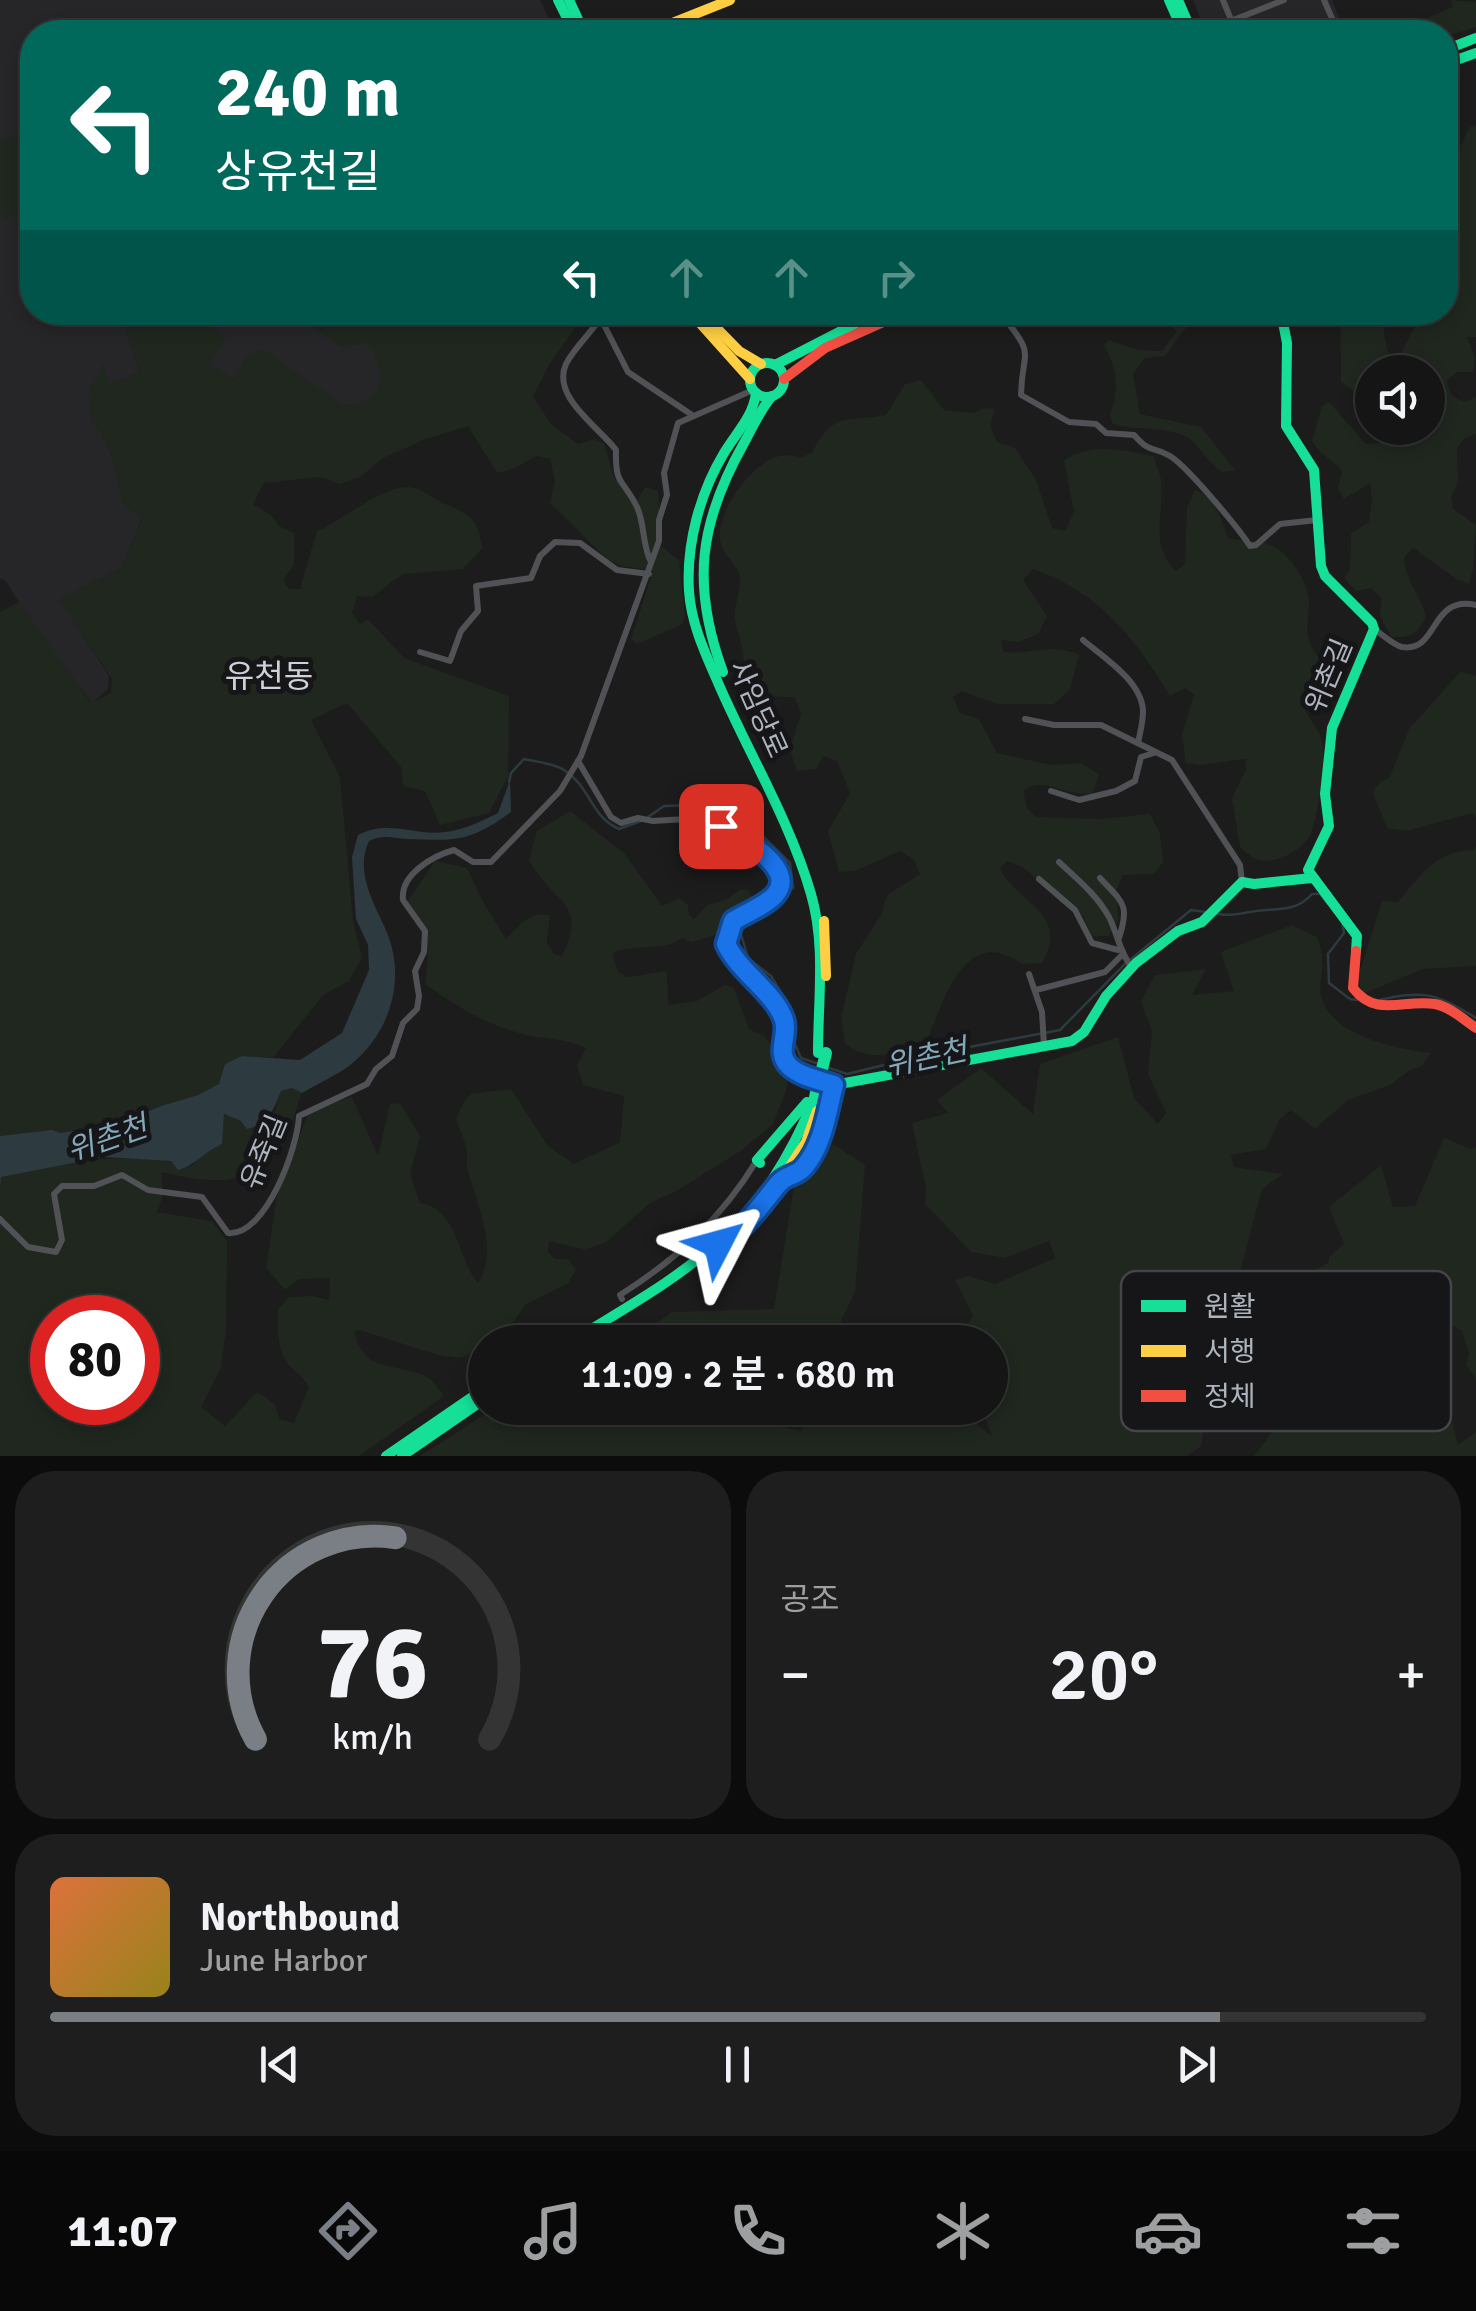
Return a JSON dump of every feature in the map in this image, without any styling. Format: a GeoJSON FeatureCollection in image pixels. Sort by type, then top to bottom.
{"type":"FeatureCollection","features":[{"type":"Feature","properties":{"kind":"main road"},"geometry":{"type":"LineString","coordinates":[[680,20],[730,0]]}},
{"type":"Feature","properties":{"kind":"main road"},"geometry":{"type":"LineString","coordinates":[[703,325],[753,388],[772,396],[782,388],[784,378],[805,362],[878,325]]}},
{"type":"Feature","properties":{"kind":"main road"},"geometry":{"type":"LineString","coordinates":[[707,325],[739,351],[768,364],[784,378]]}},
{"type":"Feature","properties":{"kind":"main road"},"geometry":{"type":"LineString","coordinates":[[753,388],[753,370],[850,325]]}},
{"type":"Feature","properties":{"kind":"main road","name":"위촌길"},"geometry":{"type":"LineString","coordinates":[[1284,325],[1288,344],[1286,426],[1291,438],[1309,456],[1314,470],[1325,576],[1374,629],[1332,728],[1325,794],[1329,826],[1310,862],[1312,878]]}},
{"type":"Feature","properties":{"kind":"main road","name":"사임당로"},"geometry":{"type":"LineString","coordinates":[[753,388],[754,407],[722,456],[706,491],[691,552],[689,593],[707,657],[797,856],[812,898],[817,926],[822,1053]]}},
{"type":"Feature","properties":{"kind":"main road","name":"사임당로"},"geometry":{"type":"LineString","coordinates":[[772,396],[717,494],[702,555],[700,597],[718,660],[817,887],[826,929],[822,1053]]}},
{"type":"Feature","properties":{"kind":"main road"},"geometry":{"type":"LineString","coordinates":[[785,1173],[800,1172],[818,1142],[834,1085],[1044,1037],[1072,1041],[1084,1032],[1126,960],[1202,922],[1242,882],[1312,878],[1357,936],[1353,988],[1371,1006],[1435,1004],[1476,1028]]}},
{"type":"Feature","properties":{"kind":"main road"},"geometry":{"type":"LineString","coordinates":[[720,1242],[774,1178],[811,1099],[822,1053]]}},
{"type":"Feature","properties":{"kind":"main road"},"geometry":{"type":"LineString","coordinates":[[758,1161],[811,1099]]}},
{"type":"Feature","properties":{"kind":"main road"},"geometry":{"type":"LineString","coordinates":[[589,1325],[748,1224],[785,1173],[816,1117],[811,1099]]}},
{"type":"Feature","properties":{"kind":"main road"},"geometry":{"type":"LineString","coordinates":[[587,1325],[725,1227],[782,1154],[811,1099]]}},
{"type":"Feature","properties":{"kind":"main road"},"geometry":{"type":"LineString","coordinates":[[386,1456],[468,1400]]}},
{"type":"Feature","properties":{"kind":"main road"},"geometry":{"type":"LineString","coordinates":[[402,1456],[468,1411]]}},
{"type":"Feature","properties":{"kind":"street"},"geometry":{"type":"LineString","coordinates":[[1223,0],[1231,20],[1284,0]]}},
{"type":"Feature","properties":{"kind":"street"},"geometry":{"type":"LineString","coordinates":[[595,325],[566,364],[562,382],[570,399],[616,450],[615,477],[636,506],[652,562]]}},
{"type":"Feature","properties":{"kind":"street"},"geometry":{"type":"LineString","coordinates":[[606,325],[628,372],[692,415]]}},
{"type":"Feature","properties":{"kind":"street"},"geometry":{"type":"LineString","coordinates":[[1011,325],[1026,346],[1021,395],[1069,422],[1096,424],[1106,433],[1134,435],[1145,448],[1169,455],[1238,527],[1250,546],[1280,524],[1317,520]]}},
{"type":"Feature","properties":{"kind":"street"},"geometry":{"type":"LineString","coordinates":[[753,388],[678,423],[664,473],[667,495],[659,520],[659,542],[578,761],[611,816],[621,823],[638,818],[653,822],[703,818],[758,849],[778,868],[778,892],[733,921],[726,944],[785,1022],[782,1052],[786,1064],[834,1085]]}},
{"type":"Feature","properties":{"kind":"street"},"geometry":{"type":"LineString","coordinates":[[420,652],[450,661],[460,631],[478,611],[476,586],[531,578],[540,556],[556,542],[580,543],[618,570],[648,574]]}},
{"type":"Feature","properties":{"kind":"street"},"geometry":{"type":"LineString","coordinates":[[1374,629],[1401,647],[1413,645],[1426,638],[1444,610],[1456,605],[1476,605]]}},
{"type":"Feature","properties":{"kind":"street"},"geometry":{"type":"LineString","coordinates":[[1083,640],[1111,662],[1136,690],[1144,708],[1138,744]]}},
{"type":"Feature","properties":{"kind":"street"},"geometry":{"type":"LineString","coordinates":[[1025,718],[1054,725],[1101,726],[1172,760],[1240,866],[1242,882]]}},
{"type":"Feature","properties":{"kind":"street"},"geometry":{"type":"LineString","coordinates":[[1050,791],[1078,800],[1116,792],[1134,781],[1141,757],[1156,752]]}},
{"type":"Feature","properties":{"kind":"street","name":"유죽길"},"geometry":{"type":"LineString","coordinates":[[0,1218],[28,1247],[56,1252],[62,1240],[54,1194],[62,1186],[94,1186],[122,1175],[148,1190],[202,1197],[228,1233],[250,1226],[265,1210],[296,1142],[298,1116],[366,1084],[392,1056],[403,1023],[417,1010],[415,971],[424,952],[426,931],[403,900],[404,885],[422,864],[454,850],[473,862],[491,862],[560,791],[578,761]]}},
{"type":"Feature","properties":{"kind":"street"},"geometry":{"type":"LineString","coordinates":[[1060,862],[1098,901],[1126,960]]}},
{"type":"Feature","properties":{"kind":"street"},"geometry":{"type":"LineString","coordinates":[[1100,878],[1125,905],[1119,939]]}},
{"type":"Feature","properties":{"kind":"street"},"geometry":{"type":"LineString","coordinates":[[1038,879],[1074,910],[1092,942],[1126,960]]}},
{"type":"Feature","properties":{"kind":"street"},"geometry":{"type":"LineString","coordinates":[[1036,990],[1105,972],[1126,960]]}},
{"type":"Feature","properties":{"kind":"street"},"geometry":{"type":"LineString","coordinates":[[1029,974],[1036,990],[1044,1037]]}},
{"type":"Feature","properties":{"kind":"street"},"geometry":{"type":"LineString","coordinates":[[622,1299],[620,1295],[651,1275],[714,1220],[758,1161]]}},
{"type":"Feature","properties":{"kind":"shaded area"},"geometry":{"type":"Polygon","coordinates":[[[0,0],[540,0],[549,20],[20,20],[20,325],[124,325],[140,372],[108,385],[102,366],[91,420],[111,454],[123,502],[142,519],[122,568],[60,599],[109,676],[108,689],[92,703],[35,629],[6,581],[0,578],[0,0]]]}},
{"type":"Feature","properties":{"kind":"shaded area"},"geometry":{"type":"Polygon","coordinates":[[[1193,0],[1332,0],[1340,20],[1201,20],[1193,0]]]}},
{"type":"Feature","properties":{"kind":"shaded area"},"geometry":{"type":"Polygon","coordinates":[[[1451,0],[1476,2],[1476,27],[1458,33],[1458,20],[1422,20],[1453,7],[1451,0]]]}},
{"type":"Feature","properties":{"kind":"shaded area"},"geometry":{"type":"Polygon","coordinates":[[[1476,126],[1476,337],[1467,337],[1475,358],[1473,372],[1458,372],[1447,380],[1451,395],[1464,402],[1476,397],[1476,434],[1463,439],[1457,448],[1458,481],[1451,497],[1453,509],[1476,525],[1473,569],[1469,584],[1413,548],[1404,558],[1405,566],[1426,617],[1413,634],[1391,637],[1380,616],[1382,599],[1371,588],[1356,591],[1344,578],[1350,570],[1351,534],[1369,522],[1370,483],[1344,499],[1338,488],[1342,472],[1312,441],[1322,406],[1329,402],[1355,432],[1355,445],[1445,445],[1445,355],[1400,355],[1416,325],[1458,325],[1461,145],[1470,127],[1476,126]]]}},
{"type":"Feature","properties":{"kind":"shaded area"},"geometry":{"type":"Polygon","coordinates":[[[20,134],[20,213],[5,219],[0,208],[0,141],[20,134]]]}},
{"type":"Feature","properties":{"kind":"shaded area"},"geometry":{"type":"Polygon","coordinates":[[[124,325],[210,325],[226,338],[209,364],[233,380],[247,356],[262,349],[345,406],[377,392],[378,365],[367,342],[344,348],[310,325],[577,325],[549,365],[533,397],[551,424],[578,444],[595,439],[604,444],[614,477],[637,500],[645,487],[658,491],[661,546],[679,560],[685,616],[683,624],[637,644],[631,639],[653,571],[622,566],[606,558],[550,503],[555,481],[550,459],[536,456],[497,473],[468,426],[383,458],[360,477],[341,484],[319,477],[264,483],[253,504],[294,533],[294,565],[283,580],[289,589],[300,589],[317,531],[388,491],[415,488],[472,520],[479,531],[482,549],[463,569],[403,574],[372,597],[357,596],[352,613],[360,624],[368,619],[404,658],[509,696],[508,777],[489,813],[440,825],[425,791],[403,786],[401,767],[347,703],[311,720],[340,777],[353,921],[362,958],[349,981],[323,995],[273,1058],[242,1056],[220,1084],[198,1095],[117,1124],[60,1133],[0,1136],[0,612],[19,602],[91,703],[111,693],[112,679],[59,599],[122,568],[142,520],[123,502],[111,454],[91,420],[89,390],[103,365],[109,384],[140,372],[124,325]]]}},
{"type":"Feature","properties":{"kind":"shaded area"},"geometry":{"type":"Polygon","coordinates":[[[197,325],[459,325],[376,357],[383,377],[377,392],[364,403],[344,406],[247,356],[234,380],[209,365],[197,325]]]}},
{"type":"Feature","properties":{"kind":"shaded area"},"geometry":{"type":"Polygon","coordinates":[[[1169,325],[1190,325],[1165,356],[1145,358],[1133,374],[1140,414],[1201,427],[1235,470],[1222,472],[1191,440],[1178,434],[1113,424],[1110,415],[1116,380],[1104,345],[1109,340],[1138,350],[1162,351],[1177,331],[1169,325]]]}},
{"type":"Feature","properties":{"kind":"shaded area"},"geometry":{"type":"Polygon","coordinates":[[[1340,325],[1385,325],[1387,351],[1392,355],[1355,355],[1355,392],[1341,382],[1340,325]]]}},
{"type":"Feature","properties":{"kind":"shaded area"},"geometry":{"type":"Polygon","coordinates":[[[921,380],[944,410],[973,413],[995,409],[990,426],[997,442],[1015,448],[1036,480],[1052,528],[1065,531],[1074,512],[1064,460],[1097,449],[1154,457],[1162,493],[1160,539],[1167,561],[1176,571],[1185,564],[1187,507],[1195,490],[1209,498],[1229,539],[1268,544],[1291,561],[1309,598],[1312,647],[1340,681],[1329,690],[1303,699],[1323,748],[1320,791],[1311,833],[1289,854],[1274,860],[1256,859],[1240,847],[1232,798],[1246,770],[1245,759],[1186,763],[1182,735],[1194,695],[1185,688],[1170,696],[1113,619],[1077,590],[1033,569],[1023,580],[1047,616],[1038,634],[1019,642],[1001,640],[1004,652],[1060,649],[1079,655],[1070,689],[1054,704],[997,704],[962,691],[953,697],[960,713],[979,719],[997,753],[1052,765],[1080,763],[1099,774],[1093,793],[1039,785],[1023,791],[1027,808],[1036,817],[1099,819],[1150,814],[1160,833],[1163,862],[1154,874],[1123,875],[1116,891],[1119,919],[1109,936],[1092,936],[1083,916],[1021,866],[1007,861],[1000,868],[1046,920],[1049,946],[1042,963],[1022,964],[1002,954],[985,953],[971,960],[949,989],[926,1042],[874,1055],[845,1044],[841,1018],[856,954],[882,913],[887,895],[920,874],[914,860],[900,851],[855,871],[839,872],[828,831],[850,793],[837,761],[823,756],[816,769],[797,771],[790,750],[801,713],[794,697],[769,695],[754,688],[750,681],[735,619],[739,575],[720,540],[725,512],[758,468],[786,455],[799,458],[812,453],[834,424],[886,415],[905,384],[921,380]]]}},
{"type":"Feature","properties":{"kind":"shaded area"},"geometry":{"type":"Polygon","coordinates":[[[1461,671],[1476,676],[1476,818],[1473,813],[1406,831],[1387,828],[1373,793],[1377,785],[1390,777],[1409,729],[1461,671]]]}},
{"type":"Feature","properties":{"kind":"shaded area"},"geometry":{"type":"Polygon","coordinates":[[[570,811],[624,853],[662,906],[679,898],[688,905],[689,915],[694,919],[707,905],[725,900],[741,889],[748,890],[753,898],[731,912],[719,934],[612,954],[618,971],[628,977],[667,971],[668,1005],[697,1001],[725,985],[734,988],[749,1029],[765,1037],[788,1069],[787,1088],[773,1124],[742,1150],[650,1203],[606,1242],[585,1250],[549,1241],[548,1253],[555,1259],[568,1259],[576,1270],[568,1283],[526,1304],[509,1325],[468,1325],[468,1354],[460,1358],[438,1355],[359,1330],[354,1332],[359,1346],[374,1361],[427,1377],[444,1396],[359,1456],[0,1456],[0,1177],[118,1158],[192,1166],[207,1150],[224,1114],[241,1121],[275,1111],[281,1091],[292,1088],[302,1093],[286,1139],[265,1164],[252,1173],[223,1180],[161,1172],[163,1196],[157,1212],[212,1221],[227,1241],[226,1330],[221,1367],[201,1407],[225,1426],[257,1392],[275,1404],[279,1419],[294,1423],[309,1387],[283,1356],[278,1309],[289,1297],[329,1300],[330,1278],[299,1279],[285,1290],[266,1268],[277,1195],[310,1109],[352,1097],[378,1156],[390,1104],[400,1103],[420,1136],[410,1174],[420,1203],[433,1207],[450,1224],[478,1283],[487,1256],[487,1241],[457,1119],[470,1094],[511,1089],[548,1146],[574,1164],[620,1142],[624,1096],[583,1085],[577,1066],[586,1048],[502,1028],[425,984],[426,940],[407,902],[435,861],[467,868],[506,939],[530,918],[550,915],[547,943],[554,954],[562,956],[572,924],[570,913],[529,860],[537,831],[570,811]]]}},
{"type":"Feature","properties":{"kind":"shaded area"},"geometry":{"type":"Polygon","coordinates":[[[1476,846],[1476,966],[1423,969],[1362,994],[1358,977],[1382,901],[1398,902],[1439,859],[1474,850],[1476,846]]]}},
{"type":"Feature","properties":{"kind":"shaded area"},"geometry":{"type":"Polygon","coordinates":[[[1292,925],[1317,937],[1322,956],[1322,999],[1339,1023],[1369,1039],[1431,1053],[1422,1066],[1390,1085],[1348,1100],[1315,1129],[1291,1110],[1280,1119],[1266,1149],[1231,1155],[1234,1167],[1283,1174],[1262,1189],[1240,1271],[1121,1271],[1121,1431],[1203,1431],[1201,1446],[1187,1456],[420,1456],[468,1425],[773,1425],[801,1431],[805,1425],[978,1425],[992,1436],[988,1425],[1008,1425],[1008,1325],[967,1325],[973,1315],[955,1280],[969,1276],[995,1284],[1055,1258],[1049,1241],[1004,1258],[971,1252],[925,1204],[926,1188],[912,1123],[948,1113],[937,1100],[981,1068],[1033,1114],[1040,1064],[1118,1037],[1134,1098],[1158,1124],[1166,1113],[1148,1074],[1152,1031],[1141,1001],[1155,975],[1206,969],[1192,995],[1234,991],[1221,952],[1292,925]]]}},
{"type":"Feature","properties":{"kind":"shaded area"},"geometry":{"type":"Polygon","coordinates":[[[1444,1138],[1471,1149],[1476,1147],[1476,1379],[1466,1365],[1469,1354],[1462,1331],[1451,1325],[1451,1271],[1313,1271],[1329,1262],[1329,1257],[1344,1244],[1329,1207],[1381,1165],[1393,1207],[1415,1206],[1444,1138]]]}},
{"type":"Feature","properties":{"kind":"shaded area"},"geometry":{"type":"Polygon","coordinates":[[[833,1144],[865,1165],[855,1292],[839,1325],[653,1325],[672,1312],[774,1309],[794,1187],[833,1144]]]}},
{"type":"Feature","properties":{"kind":"shaded area"},"geometry":{"type":"Polygon","coordinates":[[[1451,1418],[1458,1445],[1476,1432],[1476,1456],[1254,1456],[1273,1431],[1451,1431],[1451,1418]]]}},
{"type":"Feature","properties":{"kind":"water"},"geometry":{"type":"Polygon","coordinates":[[[510,780],[511,812],[473,834],[451,839],[383,837],[369,841],[365,877],[393,953],[394,989],[384,1023],[349,1066],[302,1093],[292,1088],[281,1091],[269,1115],[254,1127],[247,1129],[241,1121],[224,1114],[222,1144],[178,1170],[171,1161],[104,1157],[1,1177],[0,1189],[0,1136],[52,1130],[60,1133],[117,1124],[219,1084],[225,1064],[242,1056],[300,1060],[342,1033],[369,970],[368,945],[356,919],[352,857],[358,835],[380,828],[434,833],[466,827],[498,813],[510,780]]]}},
{"type":"Feature","properties":{"kind":"waterway","name":"위촌천"},"geometry":{"type":"LineString","coordinates":[[509,782],[511,773],[524,759],[550,764],[573,777],[609,823],[619,829],[641,821]]}},
{"type":"Feature","properties":{"kind":"waterway","name":"위촌천"},"geometry":{"type":"LineString","coordinates":[[648,817],[664,806],[697,805],[744,817],[790,863],[793,888],[740,931],[748,958],[771,976],[792,1010],[791,1035],[801,1058],[819,1064]]}},
{"type":"Feature","properties":{"kind":"waterway","name":"위촌천"},"geometry":{"type":"LineString","coordinates":[[1218,914],[1291,907],[1312,894],[1320,894],[1328,904]]}},
{"type":"Feature","properties":{"kind":"waterway","name":"위촌천"},"geometry":{"type":"LineString","coordinates":[[1131,959],[1191,910],[1205,912]]}},
{"type":"Feature","properties":{"kind":"waterway","name":"위촌천"},"geometry":{"type":"LineString","coordinates":[[1342,922],[1344,933],[1328,954],[1329,983],[1357,1000]]}},
{"type":"Feature","properties":{"kind":"waterway","name":"위촌천"},"geometry":{"type":"LineString","coordinates":[[826,1067],[847,1074],[1060,1030],[1125,964]]}},
{"type":"Feature","properties":{"kind":"waterway","name":"위촌천"},"geometry":{"type":"LineString","coordinates":[[1375,1001],[1406,995],[1428,996],[1476,1018]]}},
{"type":"Feature","properties":{"kind":"traffic: fast"},"geometry":{"type":"LineString","coordinates":[[558,0],[568,20]]}},
{"type":"Feature","properties":{"kind":"traffic: fast"},"geometry":{"type":"LineString","coordinates":[[569,0],[578,20]]}},
{"type":"Feature","properties":{"kind":"traffic: fast"},"geometry":{"type":"LineString","coordinates":[[1169,0],[1178,20]]}},
{"type":"Feature","properties":{"kind":"traffic: fast"},"geometry":{"type":"LineString","coordinates":[[1178,0],[1187,20]]}},
{"type":"Feature","properties":{"kind":"traffic: fast"},"geometry":{"type":"LineString","coordinates":[[1458,45],[1476,38]]}},
{"type":"Feature","properties":{"kind":"traffic: fast"},"geometry":{"type":"LineString","coordinates":[[1458,59],[1476,53]]}},
{"type":"Feature","properties":{"kind":"traffic: fast"},"geometry":{"type":"LineString","coordinates":[[775,365],[853,325]]}},
{"type":"Feature","properties":{"kind":"traffic: fast"},"geometry":{"type":"LineString","coordinates":[[1284,325],[1287,343],[1286,426],[1314,470],[1321,566],[1325,576],[1374,629],[1332,728],[1325,794],[1329,826],[1308,870],[1357,936],[1356,951]]}},
{"type":"Feature","properties":{"kind":"traffic: fast"},"geometry":{"type":"LineString","coordinates":[[767,363],[779,368],[784,380],[779,392],[767,397],[755,392],[750,380],[755,368],[767,363]]}},
{"type":"Feature","properties":{"kind":"traffic: fast"},"geometry":{"type":"LineString","coordinates":[[756,393],[748,417],[715,468],[702,502],[692,537],[689,591],[704,651],[781,814],[811,894],[820,953],[818,1053]]}},
{"type":"Feature","properties":{"kind":"traffic: fast"},"geometry":{"type":"LineString","coordinates":[[723,672],[706,611],[704,582],[709,528],[729,472],[772,396]]}},
{"type":"Feature","properties":{"kind":"traffic: fast"},"geometry":{"type":"LineString","coordinates":[[783,1173],[793,1175],[811,1157],[822,1135],[834,1085],[1072,1041],[1084,1032],[1106,996],[1136,963],[1178,931],[1202,922],[1242,882],[1312,878]]}},
{"type":"Feature","properties":{"kind":"traffic: fast"},"geometry":{"type":"LineString","coordinates":[[815,1097],[826,1053]]}},
{"type":"Feature","properties":{"kind":"traffic: fast"},"geometry":{"type":"LineString","coordinates":[[598,1325],[685,1269],[745,1215],[770,1183],[815,1097]]}},
{"type":"Feature","properties":{"kind":"traffic: fast"},"geometry":{"type":"LineString","coordinates":[[760,1163],[757,1160],[807,1102]]}},
{"type":"Feature","properties":{"kind":"traffic: fast"},"geometry":{"type":"LineString","coordinates":[[386,1456],[468,1400]]}},
{"type":"Feature","properties":{"kind":"traffic: fast"},"geometry":{"type":"LineString","coordinates":[[402,1456],[468,1411]]}},
{"type":"Feature","properties":{"kind":"traffic: slow"},"geometry":{"type":"LineString","coordinates":[[680,20],[730,0]]}},
{"type":"Feature","properties":{"kind":"traffic: slow"},"geometry":{"type":"LineString","coordinates":[[702,325],[750,379]]}},
{"type":"Feature","properties":{"kind":"traffic: slow"},"geometry":{"type":"LineString","coordinates":[[714,325],[739,351],[761,364]]}},
{"type":"Feature","properties":{"kind":"traffic: slow"},"geometry":{"type":"LineString","coordinates":[[824,921],[826,976]]}},
{"type":"Feature","properties":{"kind":"traffic: slow"},"geometry":{"type":"LineString","coordinates":[[775,1189],[806,1142],[817,1111]]}},
{"type":"Feature","properties":{"kind":"traffic: jam"},"geometry":{"type":"LineString","coordinates":[[784,379],[825,348],[877,325]]}},
{"type":"Feature","properties":{"kind":"traffic: jam"},"geometry":{"type":"LineString","coordinates":[[1356,951],[1353,988],[1362,997],[1381,1005],[1435,1004],[1476,1028]]}},
{"type":"Feature","properties":{"kind":"district","name":"유천동"},"geometry":{"type":"Point","coordinates":[269,676]}},
{"type":"Feature","properties":{"kind":"route"},"geometry":{"type":"LineString","coordinates":[[718,1244],[748,1224],[787,1174],[800,1172],[807,1164],[818,1142],[834,1085],[786,1064],[782,1052],[785,1022],[726,944],[733,921],[770,899],[778,892],[781,880],[778,868],[758,849],[721,826]]}}]}
